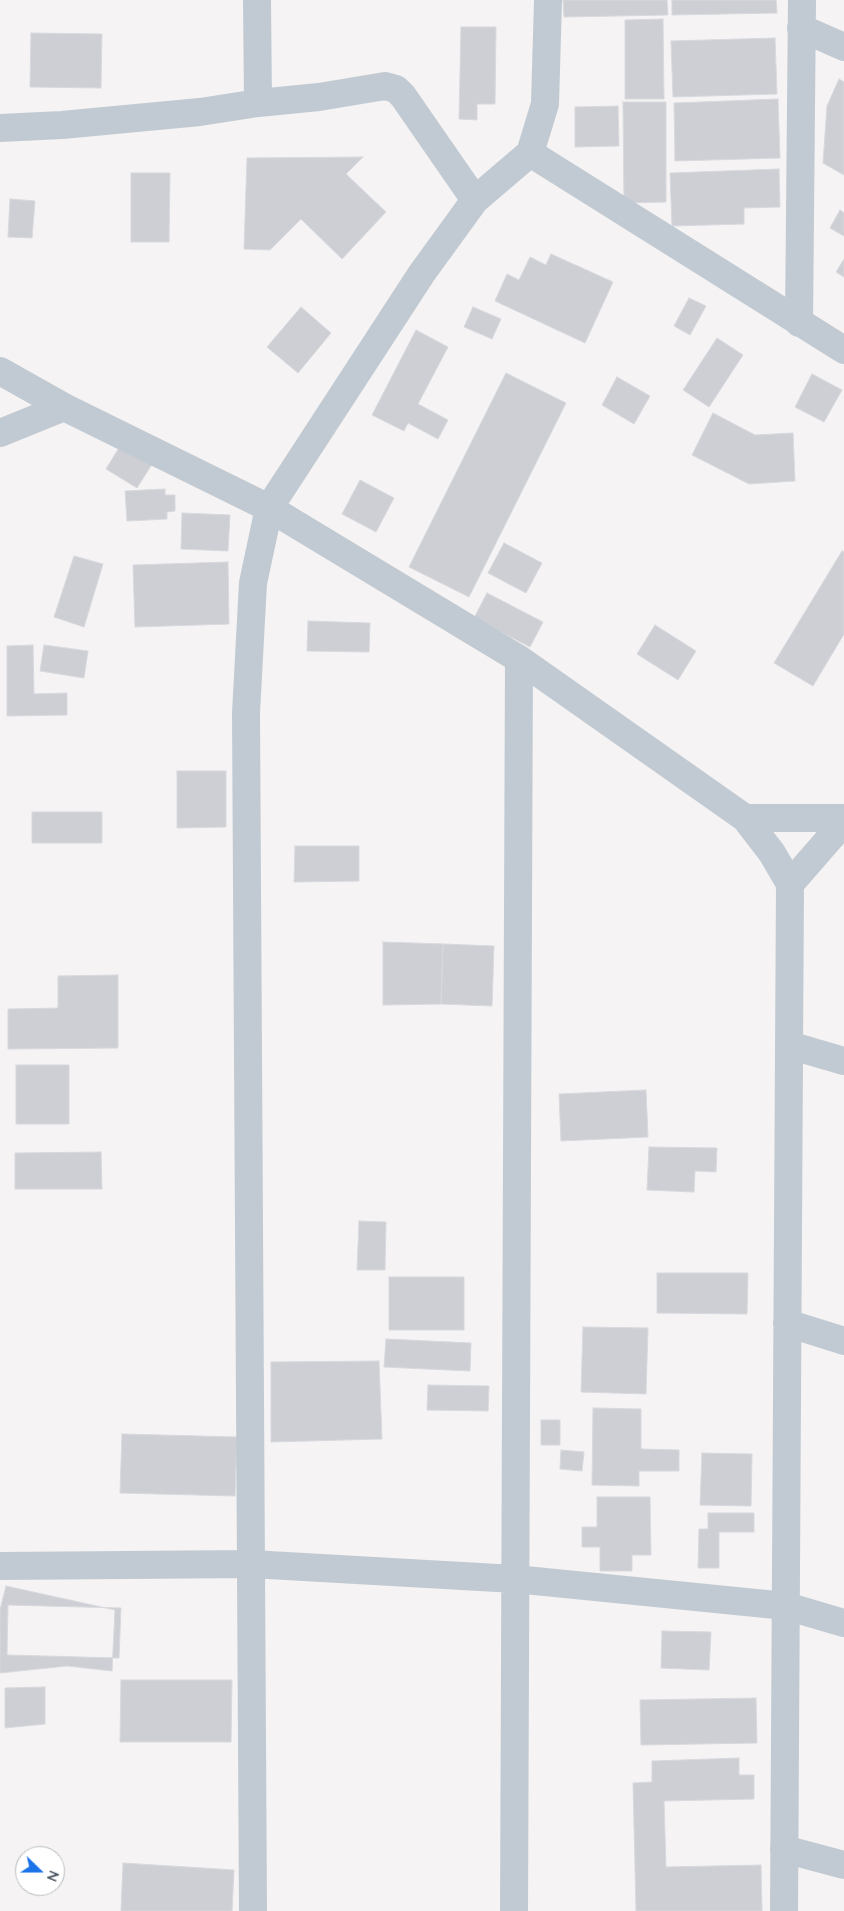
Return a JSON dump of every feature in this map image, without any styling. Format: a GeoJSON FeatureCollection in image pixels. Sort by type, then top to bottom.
{"type":"FeatureCollection","features":[{"type":"Feature","properties":{"kind":"street"},"geometry":{"type":"LineString","coordinates":[[257,0],[258,103]]}},
{"type":"Feature","properties":{"kind":"street"},"geometry":{"type":"LineString","coordinates":[[253,1911],[246,713],[253,583],[269,508],[417,281],[475,200],[530,154],[545,104],[548,0]]}},
{"type":"Feature","properties":{"kind":"street"},"geometry":{"type":"LineString","coordinates":[[799,323],[802,0]]}},
{"type":"Feature","properties":{"kind":"street"},"geometry":{"type":"LineString","coordinates":[[801,28],[844,47]]}},
{"type":"Feature","properties":{"kind":"street"},"geometry":{"type":"LineString","coordinates":[[0,128],[200,112],[258,103],[319,97],[385,86],[396,89],[403,96],[475,200]]}},
{"type":"Feature","properties":{"kind":"street"},"geometry":{"type":"LineString","coordinates":[[530,154],[844,350]]}},
{"type":"Feature","properties":{"kind":"street"},"geometry":{"type":"LineString","coordinates":[[0,371],[64,407],[269,508],[519,659],[745,818],[772,853],[790,884],[784,1911]]}},
{"type":"Feature","properties":{"kind":"street"},"geometry":{"type":"LineString","coordinates":[[0,433],[64,407]]}},
{"type":"Feature","properties":{"kind":"street"},"geometry":{"type":"LineString","coordinates":[[514,1911],[519,659]]}},
{"type":"Feature","properties":{"kind":"street"},"geometry":{"type":"LineString","coordinates":[[745,818],[844,818]]}},
{"type":"Feature","properties":{"kind":"street"},"geometry":{"type":"LineString","coordinates":[[790,884],[844,822]]}},
{"type":"Feature","properties":{"kind":"street"},"geometry":{"type":"LineString","coordinates":[[789,1045],[844,1062]]}},
{"type":"Feature","properties":{"kind":"street"},"geometry":{"type":"LineString","coordinates":[[787,1323],[844,1341]]}},
{"type":"Feature","properties":{"kind":"street"},"geometry":{"type":"LineString","coordinates":[[0,1566],[251,1564],[515,1579],[786,1606],[844,1623]]}},
{"type":"Feature","properties":{"kind":"street"},"geometry":{"type":"LineString","coordinates":[[784,1849],[844,1865]]}},
{"type":"Feature","properties":{"kind":"building"},"geometry":{"type":"Polygon","coordinates":[[[563,0],[667,0],[668,15],[564,17],[563,0]]]}},
{"type":"Feature","properties":{"kind":"building"},"geometry":{"type":"Polygon","coordinates":[[[672,0],[776,0],[777,13],[672,15],[672,0]]]}},
{"type":"Feature","properties":{"kind":"building"},"geometry":{"type":"Polygon","coordinates":[[[663,19],[664,99],[625,99],[625,20],[663,19]]]}},
{"type":"Feature","properties":{"kind":"building"},"geometry":{"type":"Polygon","coordinates":[[[461,27],[496,27],[495,104],[477,104],[477,120],[459,119],[461,27]]]}},
{"type":"Feature","properties":{"kind":"building"},"geometry":{"type":"Polygon","coordinates":[[[31,33],[102,34],[101,88],[30,87],[31,33]]]}},
{"type":"Feature","properties":{"kind":"building"},"geometry":{"type":"Polygon","coordinates":[[[775,38],[777,94],[673,97],[671,41],[775,38]]]}},
{"type":"Feature","properties":{"kind":"building"},"geometry":{"type":"Polygon","coordinates":[[[839,79],[844,82],[844,175],[823,163],[827,106],[839,79]]]}},
{"type":"Feature","properties":{"kind":"building"},"geometry":{"type":"Polygon","coordinates":[[[778,99],[780,158],[675,161],[674,103],[778,99]]]}},
{"type":"Feature","properties":{"kind":"building"},"geometry":{"type":"Polygon","coordinates":[[[623,102],[666,102],[666,202],[624,203],[623,102]]]}},
{"type":"Feature","properties":{"kind":"building"},"geometry":{"type":"Polygon","coordinates":[[[618,106],[619,146],[575,147],[575,107],[618,106]]]}},
{"type":"Feature","properties":{"kind":"building"},"geometry":{"type":"Polygon","coordinates":[[[363,157],[346,174],[386,212],[342,259],[301,219],[270,250],[244,249],[247,158],[363,157]]]}},
{"type":"Feature","properties":{"kind":"building"},"geometry":{"type":"Polygon","coordinates":[[[779,169],[780,207],[744,208],[744,224],[672,226],[670,173],[779,169]]]}},
{"type":"Feature","properties":{"kind":"building"},"geometry":{"type":"Polygon","coordinates":[[[131,173],[170,173],[169,242],[131,242],[131,173]]]}},
{"type":"Feature","properties":{"kind":"building"},"geometry":{"type":"Polygon","coordinates":[[[10,199],[35,201],[32,238],[8,237],[10,199]]]}},
{"type":"Feature","properties":{"kind":"building"},"geometry":{"type":"Polygon","coordinates":[[[840,210],[844,213],[844,236],[830,228],[840,210]]]}},
{"type":"Feature","properties":{"kind":"building"},"geometry":{"type":"Polygon","coordinates":[[[551,254],[613,282],[585,343],[495,301],[507,274],[519,280],[530,257],[546,265],[551,254]]]}},
{"type":"Feature","properties":{"kind":"building"},"geometry":{"type":"Polygon","coordinates":[[[844,259],[844,277],[836,272],[844,259]]]}},
{"type":"Feature","properties":{"kind":"building"},"geometry":{"type":"Polygon","coordinates":[[[689,298],[706,306],[690,335],[674,326],[689,298]]]}},
{"type":"Feature","properties":{"kind":"building"},"geometry":{"type":"Polygon","coordinates":[[[301,307],[331,333],[298,373],[267,347],[301,307]]]}},
{"type":"Feature","properties":{"kind":"building"},"geometry":{"type":"Polygon","coordinates":[[[473,307],[501,319],[492,339],[464,327],[473,307]]]}},
{"type":"Feature","properties":{"kind":"building"},"geometry":{"type":"Polygon","coordinates":[[[416,330],[448,347],[418,404],[448,420],[438,439],[408,423],[404,431],[372,415],[416,330]]]}},
{"type":"Feature","properties":{"kind":"building"},"geometry":{"type":"Polygon","coordinates":[[[717,338],[743,355],[709,407],[683,390],[717,338]]]}},
{"type":"Feature","properties":{"kind":"building"},"geometry":{"type":"Polygon","coordinates":[[[506,373],[566,403],[469,597],[409,567],[506,373]]]}},
{"type":"Feature","properties":{"kind":"building"},"geometry":{"type":"Polygon","coordinates":[[[812,374],[842,390],[824,422],[795,407],[812,374]]]}},
{"type":"Feature","properties":{"kind":"building"},"geometry":{"type":"Polygon","coordinates":[[[617,377],[650,396],[634,424],[602,405],[617,377]]]}},
{"type":"Feature","properties":{"kind":"building"},"geometry":{"type":"Polygon","coordinates":[[[713,413],[755,435],[793,433],[795,481],[749,484],[692,455],[713,413]]]}},
{"type":"Feature","properties":{"kind":"building"},"geometry":{"type":"Polygon","coordinates":[[[125,438],[156,458],[137,488],[106,469],[125,438]]]}},
{"type":"Feature","properties":{"kind":"building"},"geometry":{"type":"Polygon","coordinates":[[[360,480],[394,498],[376,532],[342,514],[360,480]]]}},
{"type":"Feature","properties":{"kind":"building"},"geometry":{"type":"Polygon","coordinates":[[[165,489],[165,495],[175,495],[175,511],[167,512],[167,519],[127,521],[125,491],[165,489]]]}},
{"type":"Feature","properties":{"kind":"building"},"geometry":{"type":"Polygon","coordinates":[[[182,513],[230,515],[228,551],[181,549],[182,513]]]}},
{"type":"Feature","properties":{"kind":"building"},"geometry":{"type":"Polygon","coordinates":[[[504,543],[542,563],[526,593],[488,573],[504,543]]]}},
{"type":"Feature","properties":{"kind":"building"},"geometry":{"type":"Polygon","coordinates":[[[842,551],[844,552],[844,634],[813,686],[774,663],[842,551]]]}},
{"type":"Feature","properties":{"kind":"building"},"geometry":{"type":"Polygon","coordinates":[[[74,556],[103,564],[84,627],[54,617],[74,556]]]}},
{"type":"Feature","properties":{"kind":"building"},"geometry":{"type":"Polygon","coordinates":[[[228,562],[229,624],[135,627],[133,565],[228,562]]]}},
{"type":"Feature","properties":{"kind":"building"},"geometry":{"type":"Polygon","coordinates":[[[487,593],[543,622],[530,647],[474,618],[487,593]]]}},
{"type":"Feature","properties":{"kind":"building"},"geometry":{"type":"Polygon","coordinates":[[[308,621],[370,623],[369,652],[307,651],[308,621]]]}},
{"type":"Feature","properties":{"kind":"building"},"geometry":{"type":"Polygon","coordinates":[[[655,625],[696,651],[678,680],[637,654],[655,625]]]}},
{"type":"Feature","properties":{"kind":"building"},"geometry":{"type":"Polygon","coordinates":[[[33,645],[34,694],[67,693],[67,715],[7,716],[7,646],[33,645]]]}},
{"type":"Feature","properties":{"kind":"building"},"geometry":{"type":"Polygon","coordinates":[[[44,645],[88,651],[84,678],[40,671],[44,645]]]}},
{"type":"Feature","properties":{"kind":"building"},"geometry":{"type":"Polygon","coordinates":[[[177,771],[226,771],[226,827],[177,828],[177,771]]]}},
{"type":"Feature","properties":{"kind":"building"},"geometry":{"type":"Polygon","coordinates":[[[32,812],[102,812],[102,843],[32,843],[32,812]]]}},
{"type":"Feature","properties":{"kind":"building"},"geometry":{"type":"Polygon","coordinates":[[[295,846],[359,846],[359,881],[294,882],[295,846]]]}},
{"type":"Feature","properties":{"kind":"building"},"geometry":{"type":"Polygon","coordinates":[[[383,942],[443,944],[441,1004],[383,1005],[383,942]]]}},
{"type":"Feature","properties":{"kind":"building"},"geometry":{"type":"Polygon","coordinates":[[[443,944],[494,946],[492,1006],[441,1004],[443,944]]]}},
{"type":"Feature","properties":{"kind":"building"},"geometry":{"type":"Polygon","coordinates":[[[118,975],[118,1048],[8,1049],[8,1009],[58,1008],[58,976],[118,975]]]}},
{"type":"Feature","properties":{"kind":"building"},"geometry":{"type":"Polygon","coordinates":[[[16,1065],[69,1065],[69,1124],[16,1124],[16,1065]]]}},
{"type":"Feature","properties":{"kind":"building"},"geometry":{"type":"Polygon","coordinates":[[[646,1090],[648,1137],[561,1141],[559,1094],[646,1090]]]}},
{"type":"Feature","properties":{"kind":"building"},"geometry":{"type":"Polygon","coordinates":[[[649,1147],[717,1148],[716,1172],[695,1171],[694,1192],[647,1190],[649,1147]]]}},
{"type":"Feature","properties":{"kind":"building"},"geometry":{"type":"Polygon","coordinates":[[[101,1152],[102,1189],[15,1189],[15,1153],[101,1152]]]}},
{"type":"Feature","properties":{"kind":"building"},"geometry":{"type":"Polygon","coordinates":[[[359,1221],[386,1222],[385,1270],[357,1270],[359,1221]]]}},
{"type":"Feature","properties":{"kind":"building"},"geometry":{"type":"Polygon","coordinates":[[[657,1273],[748,1273],[747,1314],[657,1313],[657,1273]]]}},
{"type":"Feature","properties":{"kind":"building"},"geometry":{"type":"Polygon","coordinates":[[[389,1277],[464,1277],[464,1330],[389,1330],[389,1277]]]}},
{"type":"Feature","properties":{"kind":"building"},"geometry":{"type":"Polygon","coordinates":[[[583,1327],[648,1328],[646,1394],[581,1392],[583,1327]]]}},
{"type":"Feature","properties":{"kind":"building"},"geometry":{"type":"Polygon","coordinates":[[[386,1339],[471,1343],[470,1371],[384,1367],[386,1339]]]}},
{"type":"Feature","properties":{"kind":"building"},"geometry":{"type":"Polygon","coordinates":[[[379,1361],[382,1439],[271,1442],[271,1362],[379,1361]]]}},
{"type":"Feature","properties":{"kind":"building"},"geometry":{"type":"Polygon","coordinates":[[[428,1385],[489,1386],[488,1411],[427,1410],[428,1385]]]}},
{"type":"Feature","properties":{"kind":"building"},"geometry":{"type":"Polygon","coordinates":[[[593,1408],[641,1409],[641,1449],[679,1450],[679,1471],[639,1471],[639,1486],[592,1485],[593,1408]]]}},
{"type":"Feature","properties":{"kind":"building"},"geometry":{"type":"Polygon","coordinates":[[[541,1420],[560,1420],[560,1445],[541,1445],[541,1420]]]}},
{"type":"Feature","properties":{"kind":"building"},"geometry":{"type":"Polygon","coordinates":[[[122,1434],[237,1437],[235,1496],[120,1493],[122,1434]]]}},
{"type":"Feature","properties":{"kind":"building"},"geometry":{"type":"Polygon","coordinates":[[[561,1450],[584,1452],[582,1471],[560,1469],[561,1450]]]}},
{"type":"Feature","properties":{"kind":"building"},"geometry":{"type":"Polygon","coordinates":[[[702,1453],[752,1454],[751,1506],[700,1505],[702,1453]]]}},
{"type":"Feature","properties":{"kind":"building"},"geometry":{"type":"Polygon","coordinates":[[[597,1497],[650,1497],[651,1555],[632,1555],[632,1571],[600,1571],[600,1547],[582,1547],[582,1527],[597,1527],[597,1497]]]}},
{"type":"Feature","properties":{"kind":"building"},"geometry":{"type":"Polygon","coordinates":[[[708,1513],[754,1513],[754,1532],[719,1532],[719,1568],[698,1568],[699,1529],[708,1529],[708,1513]]]}},
{"type":"Feature","properties":{"kind":"building"},"geometry":{"type":"Polygon","coordinates":[[[6,1586],[115,1610],[112,1671],[67,1666],[0,1673],[0,1610],[6,1586]]]}},
{"type":"Feature","properties":{"kind":"building"},"geometry":{"type":"Polygon","coordinates":[[[8,1605],[121,1608],[119,1658],[7,1655],[8,1605]]]}},
{"type":"Feature","properties":{"kind":"building"},"geometry":{"type":"Polygon","coordinates":[[[662,1631],[711,1632],[709,1670],[661,1668],[662,1631]]]}},
{"type":"Feature","properties":{"kind":"building"},"geometry":{"type":"Polygon","coordinates":[[[121,1680],[232,1680],[231,1742],[120,1742],[121,1680]]]}},
{"type":"Feature","properties":{"kind":"building"},"geometry":{"type":"Polygon","coordinates":[[[45,1687],[45,1724],[5,1728],[5,1688],[45,1687]]]}},
{"type":"Feature","properties":{"kind":"building"},"geometry":{"type":"Polygon","coordinates":[[[756,1698],[757,1743],[641,1745],[640,1700],[756,1698]]]}},
{"type":"Feature","properties":{"kind":"building"},"geometry":{"type":"Polygon","coordinates":[[[739,1758],[739,1775],[754,1775],[754,1799],[664,1801],[666,1867],[761,1865],[762,1911],[636,1911],[633,1783],[652,1782],[652,1761],[739,1758]]]}},
{"type":"Feature","properties":{"kind":"building"},"geometry":{"type":"Polygon","coordinates":[[[123,1863],[234,1870],[232,1911],[121,1911],[123,1863]]]}}]}
